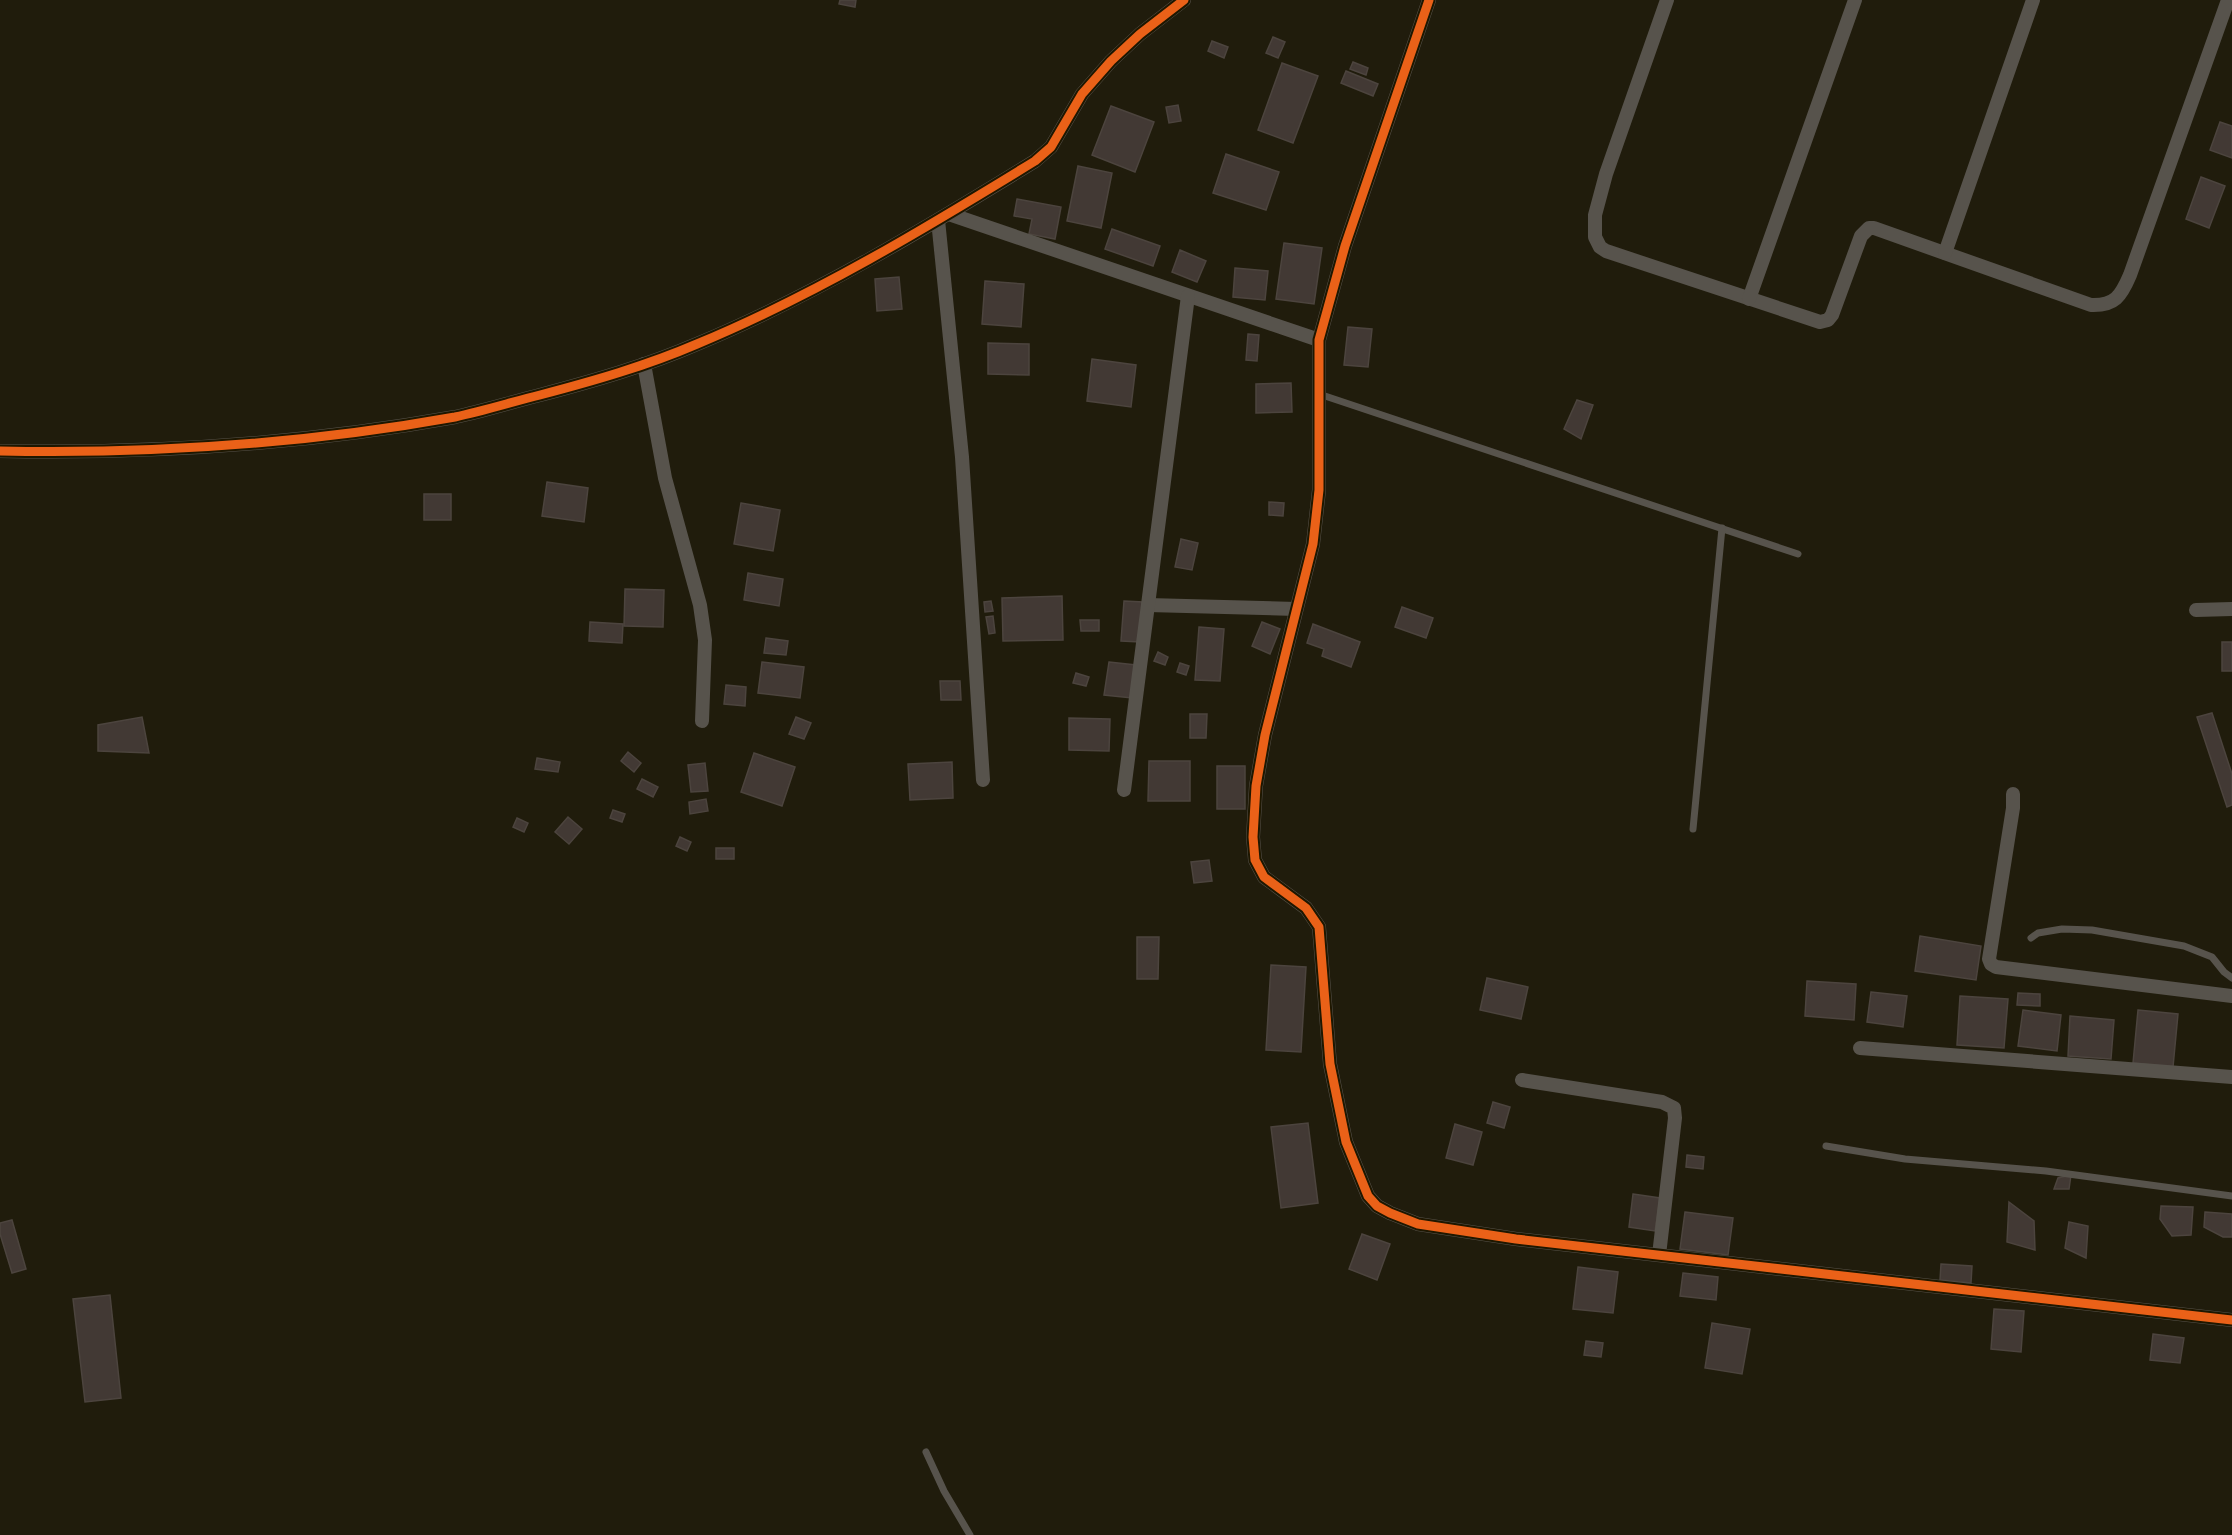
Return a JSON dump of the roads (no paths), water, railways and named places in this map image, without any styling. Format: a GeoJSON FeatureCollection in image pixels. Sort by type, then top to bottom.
{"type":"FeatureCollection","features":[{"type":"Feature","properties":{"kind":"street"},"geometry":{"type":"LineString","coordinates":[[0,451],[163,450],[293,441],[456,417],[604,378],[696,345],[780,306],[944,217],[1035,161],[1052,147],[1082,94],[1112,61],[1140,33],[1184,0]]}},
{"type":"Feature","properties":{"kind":"street"},"geometry":{"type":"LineString","coordinates":[[1429,0],[1345,246],[1319,340],[1319,490],[1312,544],[1265,735],[1256,786],[1253,837],[1255,860],[1264,877],[1306,908],[1319,927],[1330,1064],[1346,1142],[1368,1196],[1377,1206],[1418,1224],[1516,1239],[2232,1320]]}},
{"type":"Feature","properties":{"kind":"street"},"geometry":{"type":"LineString","coordinates":[[1666,0],[1606,174],[1595,214],[1595,237],[1600,247],[1606,250],[1814,321],[1828,320],[1833,315],[1861,236],[1869,228],[2091,305],[2104,305],[2115,300],[2124,289],[2130,275],[2228,0]]}},
{"type":"Feature","properties":{"kind":"street"},"geometry":{"type":"LineString","coordinates":[[1749,299],[1855,0]]}},
{"type":"Feature","properties":{"kind":"street"},"geometry":{"type":"LineString","coordinates":[[1945,254],[2033,0]]}},
{"type":"Feature","properties":{"kind":"street"},"geometry":{"type":"LineString","coordinates":[[944,217],[1319,340]]}},
{"type":"Feature","properties":{"kind":"street"},"geometry":{"type":"LineString","coordinates":[[944,217],[983,780]]}},
{"type":"Feature","properties":{"kind":"street"},"geometry":{"type":"LineString","coordinates":[[1124,790],[1188,296]]}},
{"type":"Feature","properties":{"kind":"street"},"geometry":{"type":"LineString","coordinates":[[644,364],[665,478],[700,605],[705,640],[702,721]]}},
{"type":"Feature","properties":{"kind":"street"},"geometry":{"type":"LineString","coordinates":[[1148,605],[1296,609]]}},
{"type":"Feature","properties":{"kind":"street"},"geometry":{"type":"LineString","coordinates":[[2196,610],[2232,609]]}},
{"type":"Feature","properties":{"kind":"street"},"geometry":{"type":"LineString","coordinates":[[2013,794],[2013,808],[1989,959],[1991,964],[1996,968],[2232,996]]}},
{"type":"Feature","properties":{"kind":"street"},"geometry":{"type":"LineString","coordinates":[[1860,1048],[2232,1077]]}},
{"type":"Feature","properties":{"kind":"street"},"geometry":{"type":"LineString","coordinates":[[1522,1080],[1662,1102],[1674,1108],[1675,1118],[1659,1255]]}},
{"type":"Feature","properties":{"kind":"lane"},"geometry":{"type":"LineString","coordinates":[[1319,394],[1798,554]]}},
{"type":"Feature","properties":{"kind":"lane"},"geometry":{"type":"LineString","coordinates":[[1693,829],[1722,528]]}},
{"type":"Feature","properties":{"kind":"lane"},"geometry":{"type":"LineString","coordinates":[[2031,938],[2038,933],[2062,928],[2092,930],[2184,946],[2212,957],[2232,978]]}},
{"type":"Feature","properties":{"kind":"lane"},"geometry":{"type":"LineString","coordinates":[[1826,1146],[1905,1159],[2046,1171],[2232,1196]]}},
{"type":"Feature","properties":{"kind":"lane"},"geometry":{"type":"LineString","coordinates":[[926,1452],[944,1491],[970,1535]]}}]}
